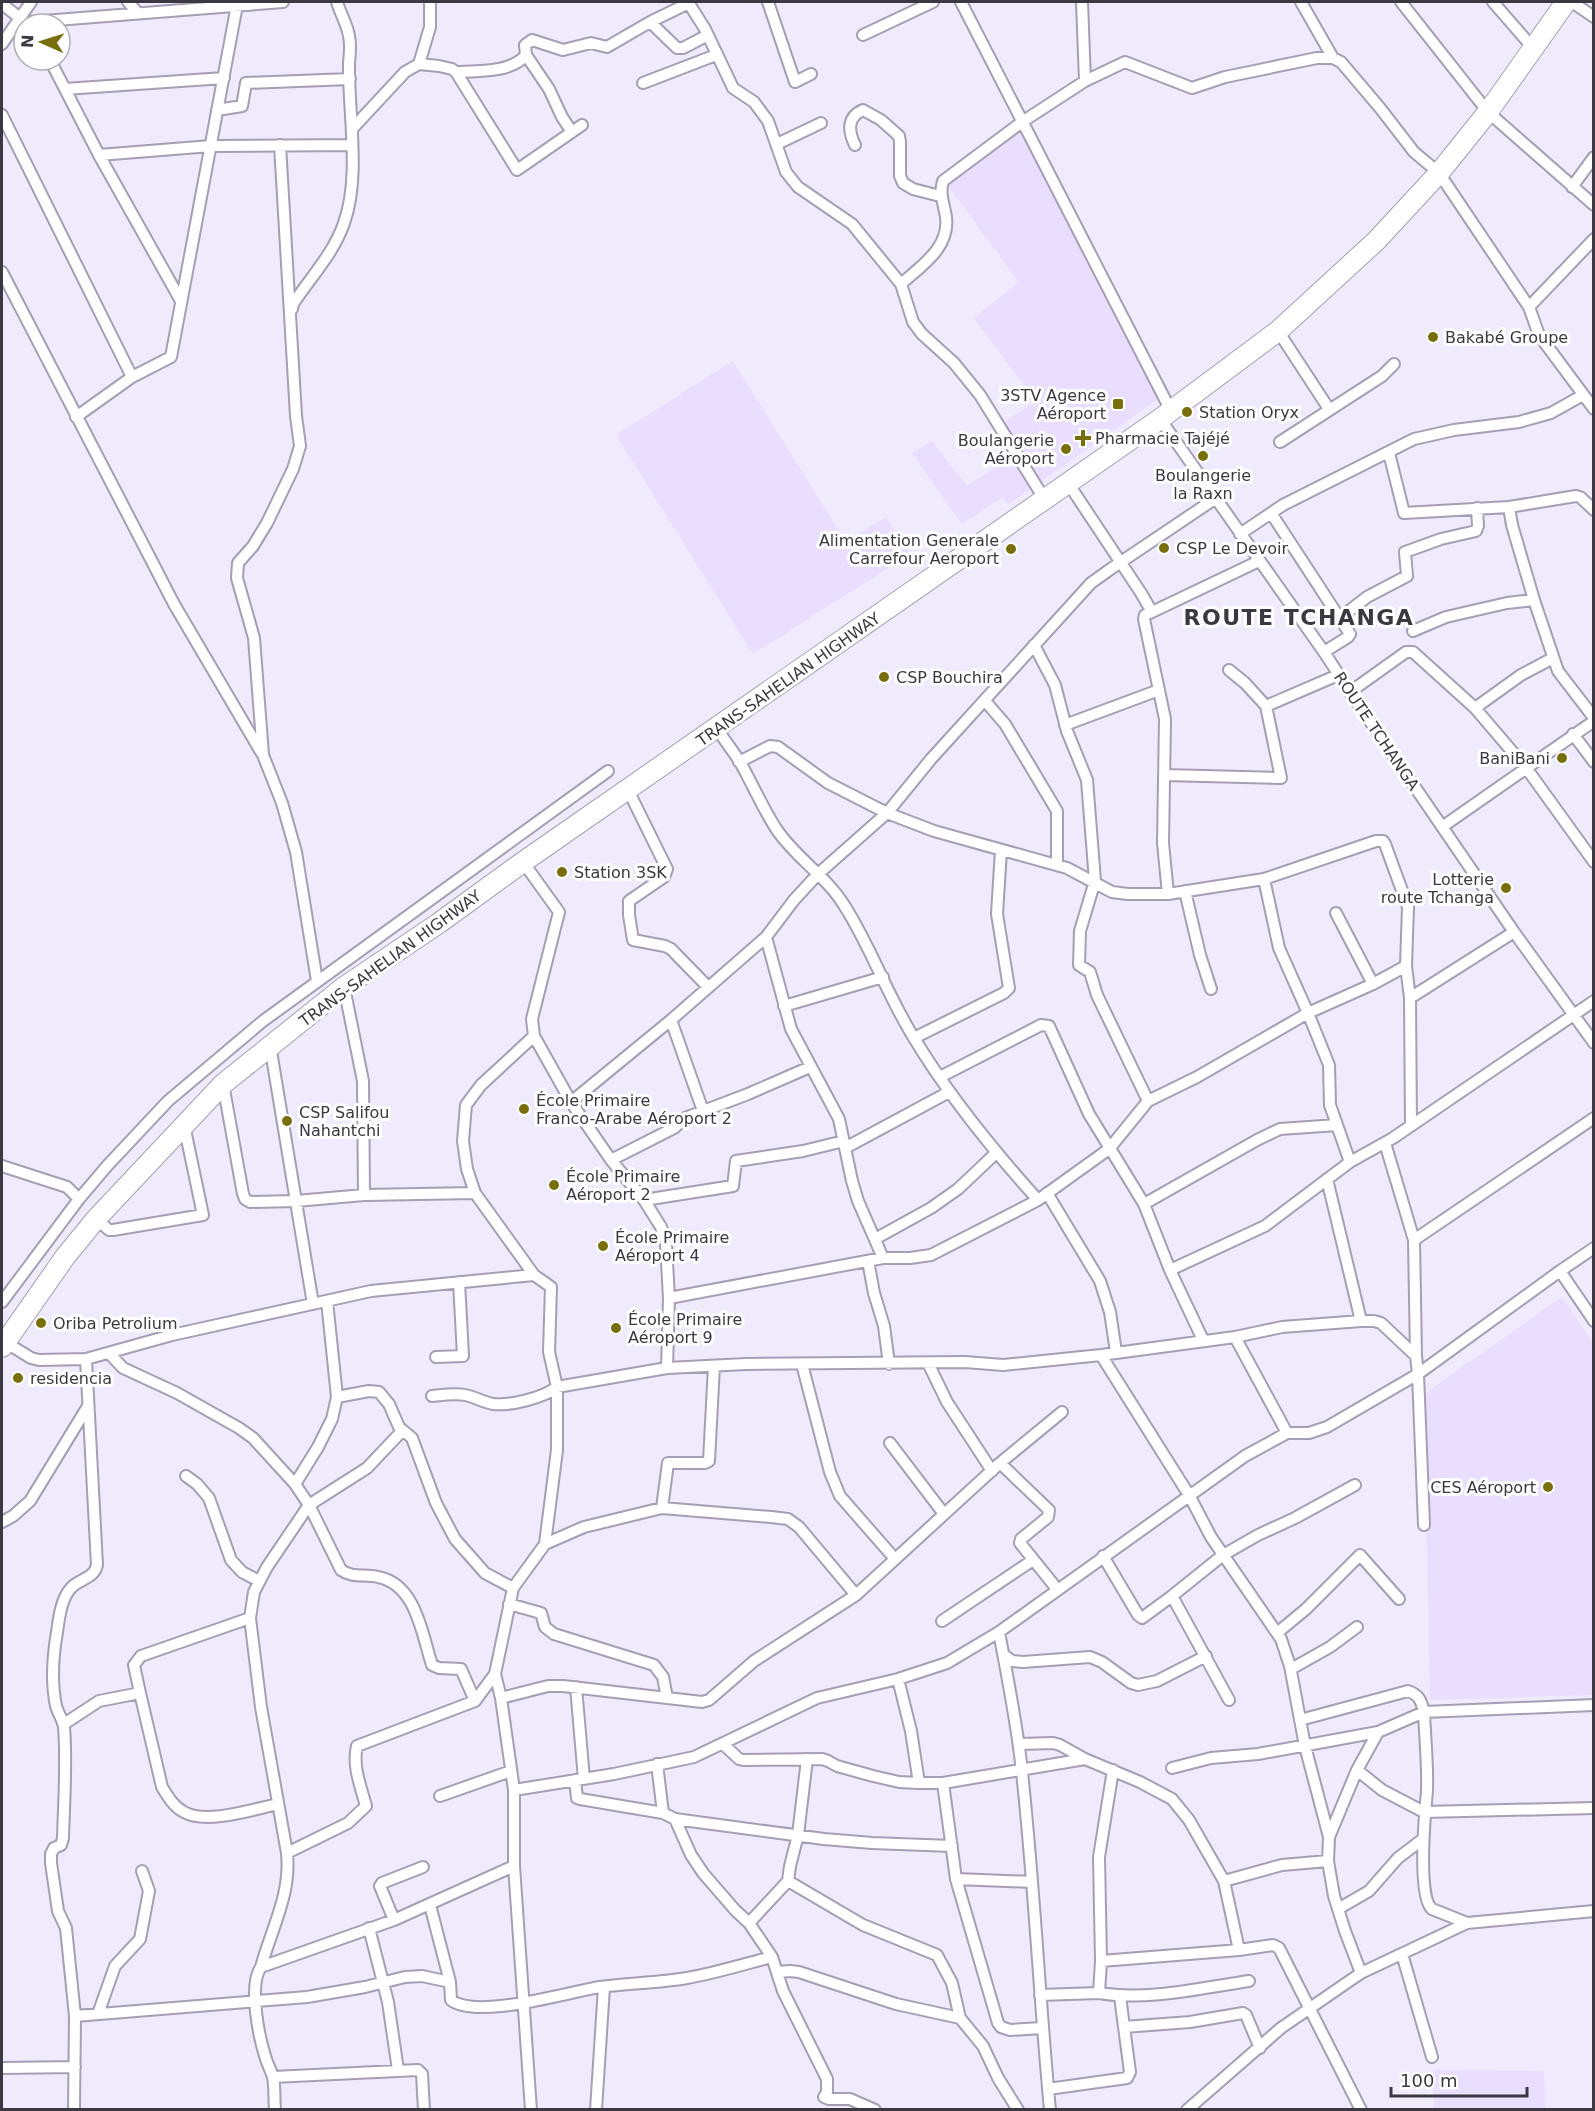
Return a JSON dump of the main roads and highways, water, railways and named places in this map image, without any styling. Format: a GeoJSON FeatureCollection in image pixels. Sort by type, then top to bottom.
{"type":"FeatureCollection","features":[{"type":"Feature","properties":{"kind":"highway","name":"TRANS-SAHELIAN HIGHWAY"},"geometry":{"type":"LineString","coordinates":[[3,1345],[65,1257],[96,1219],[223,1084],[270,1045],[344,987],[440,923],[523,862],[1045,500],[1166,415],[1278,332],[1376,241],[1438,173],[1488,112],[1566,2]]}},
{"type":"Feature","properties":{"kind":"place","name":"Bakabé Groupe"},"geometry":{"type":"Point","coordinates":[1433,337]}},
{"type":"Feature","properties":{"kind":"place","name":"3STV Agence Aéroport"},"geometry":{"type":"Point","coordinates":[1118,404]}},
{"type":"Feature","properties":{"kind":"place","name":"Station Oryx"},"geometry":{"type":"Point","coordinates":[1187,412]}},
{"type":"Feature","properties":{"kind":"place","name":"Pharmacie Tajéjé"},"geometry":{"type":"Point","coordinates":[1083,438]}},
{"type":"Feature","properties":{"kind":"place","name":"Boulangerie Aéroport"},"geometry":{"type":"Point","coordinates":[1066,449]}},
{"type":"Feature","properties":{"kind":"place","name":"Boulangerie la Raxn"},"geometry":{"type":"Point","coordinates":[1203,456]}},
{"type":"Feature","properties":{"kind":"place","name":"CSP Le Devoir"},"geometry":{"type":"Point","coordinates":[1164,548]}},
{"type":"Feature","properties":{"kind":"place","name":"Alimentation Generale Carrefour Aeroport"},"geometry":{"type":"Point","coordinates":[1011,549]}},
{"type":"Feature","properties":{"kind":"place","name":"CSP Bouchira"},"geometry":{"type":"Point","coordinates":[884,677]}},
{"type":"Feature","properties":{"kind":"place","name":"BaniBani"},"geometry":{"type":"Point","coordinates":[1562,758]}},
{"type":"Feature","properties":{"kind":"place","name":"Station 3SK"},"geometry":{"type":"Point","coordinates":[562,872]}},
{"type":"Feature","properties":{"kind":"place","name":"Lotterie route Tchanga"},"geometry":{"type":"Point","coordinates":[1506,888]}},
{"type":"Feature","properties":{"kind":"place","name":"École Primaire Franco-Arabe Aéroport 2"},"geometry":{"type":"Point","coordinates":[524,1109]}},
{"type":"Feature","properties":{"kind":"place","name":"CSP Salifou Nahantchi"},"geometry":{"type":"Point","coordinates":[287,1121]}},
{"type":"Feature","properties":{"kind":"place","name":"École Primaire Aéroport 2"},"geometry":{"type":"Point","coordinates":[554,1185]}},
{"type":"Feature","properties":{"kind":"place","name":"École Primaire Aéroport 4"},"geometry":{"type":"Point","coordinates":[603,1246]}},
{"type":"Feature","properties":{"kind":"place","name":"Oriba Petrolium"},"geometry":{"type":"Point","coordinates":[41,1323]}},
{"type":"Feature","properties":{"kind":"place","name":"École Primaire Aéroport 9"},"geometry":{"type":"Point","coordinates":[616,1328]}},
{"type":"Feature","properties":{"kind":"place","name":"residencia"},"geometry":{"type":"Point","coordinates":[18,1378]}},
{"type":"Feature","properties":{"kind":"place","name":"CES Aéroport"},"geometry":{"type":"Point","coordinates":[1548,1487]}},
{"type":"Feature","properties":{"kind":"district","name":"ROUTE TCHANGA"},"geometry":{"type":"Point","coordinates":[1299,617]}}]}
